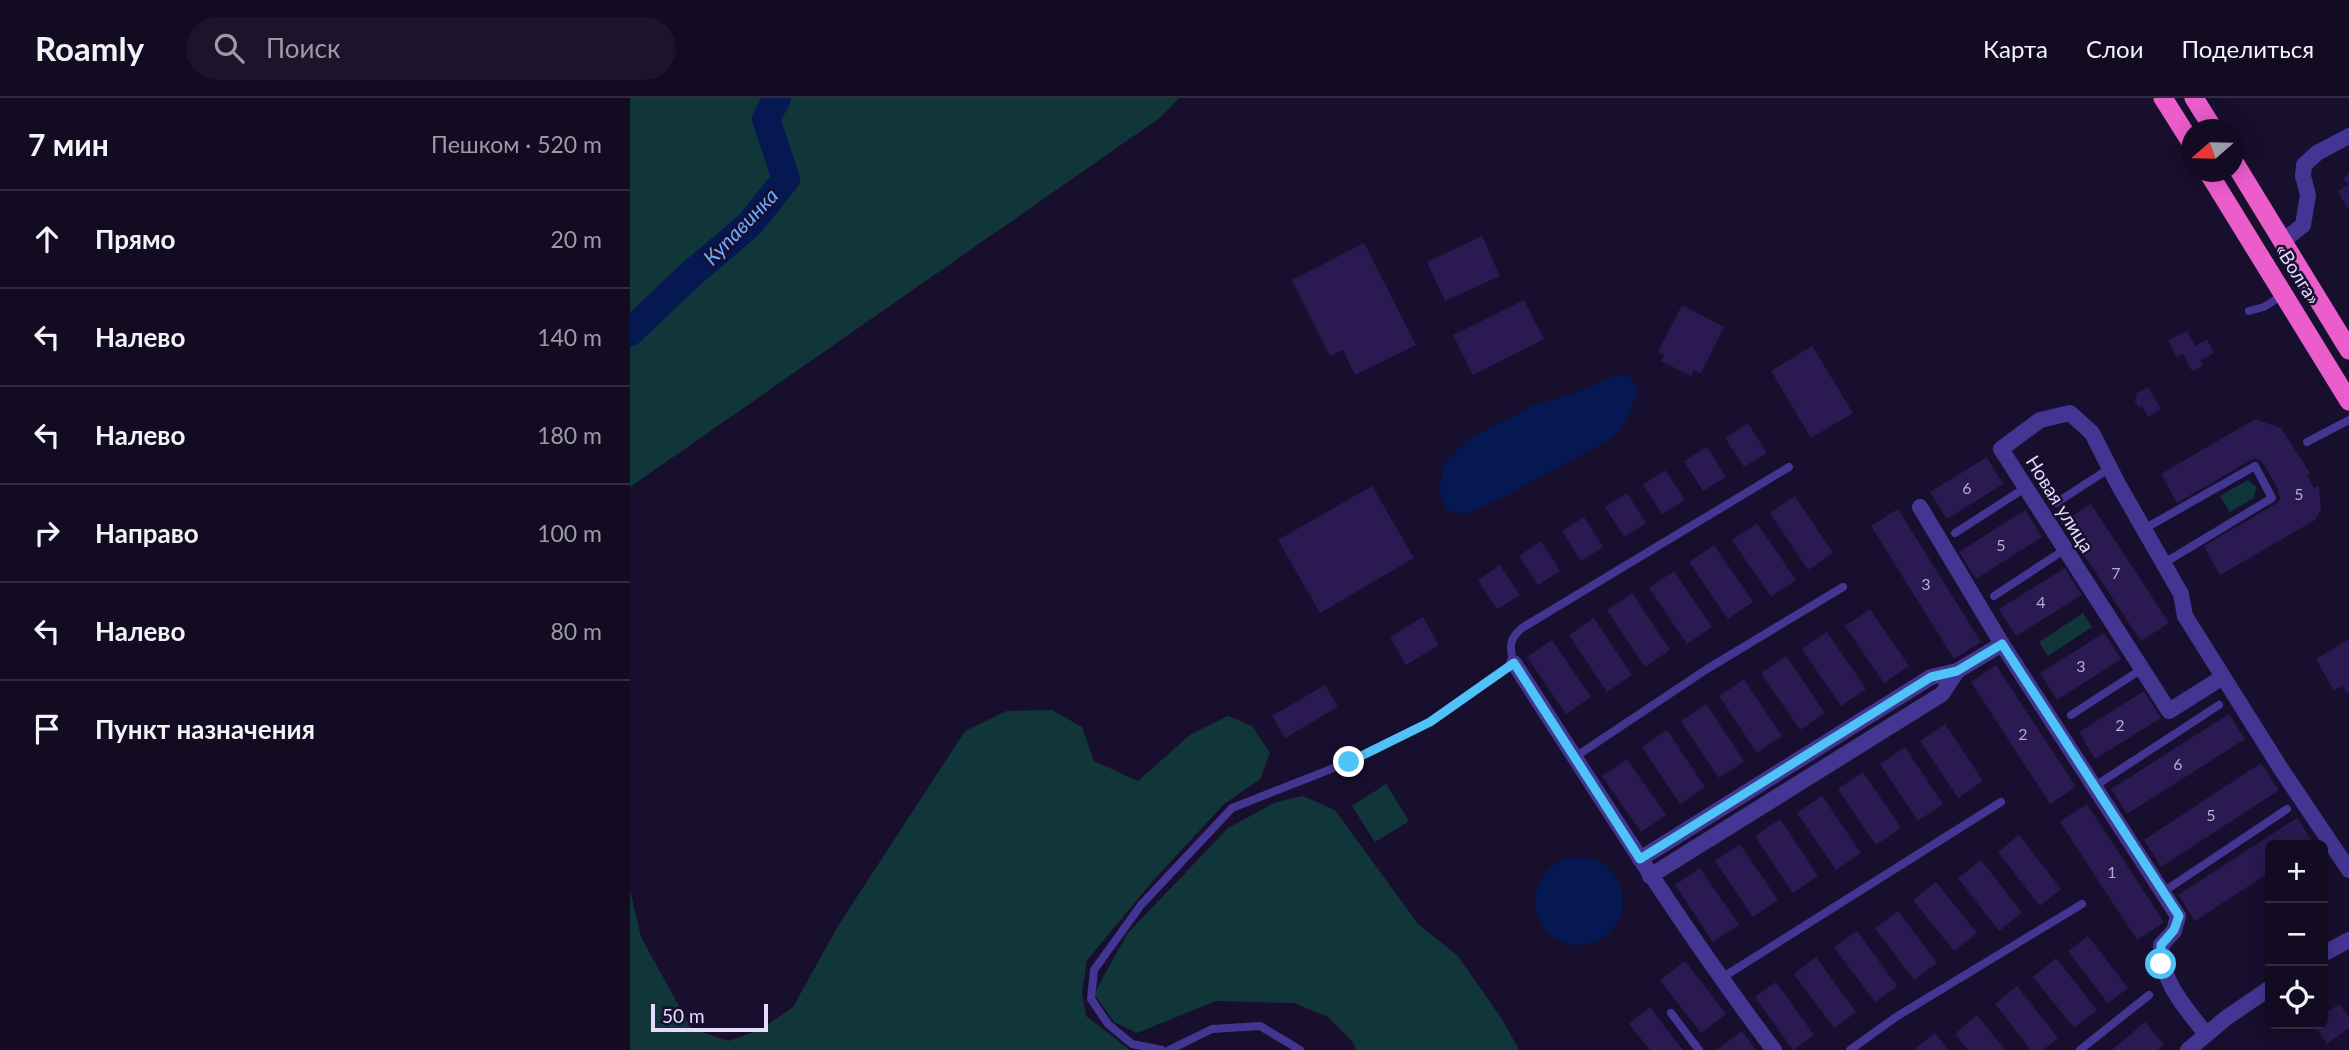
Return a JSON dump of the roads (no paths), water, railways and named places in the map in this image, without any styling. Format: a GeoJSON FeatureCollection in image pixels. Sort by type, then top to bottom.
{"type":"FeatureCollection","features":[{"type":"Feature","properties":{"kind":"highway"},"geometry":{"type":"LineString","coordinates":[[2163,98],[2181,127]]}},
{"type":"Feature","properties":{"kind":"highway"},"geometry":{"type":"LineString","coordinates":[[2194,98],[2207,119]]}},
{"type":"Feature","properties":{"kind":"highway","name":"«Волга»"},"geometry":{"type":"LineString","coordinates":[[2244,179],[2349,351]]}},
{"type":"Feature","properties":{"kind":"highway","name":"«Волга»"},"geometry":{"type":"LineString","coordinates":[[2214,182],[2349,401]]}},
{"type":"Feature","properties":{"kind":"street"},"geometry":{"type":"LineString","coordinates":[[2282,242],[2303,225],[2308,195],[2303,176],[2304,165],[2317,153],[2349,136]]}},
{"type":"Feature","properties":{"kind":"street","name":"Новая улица"},"geometry":{"type":"LineString","coordinates":[[2223,677],[2169,711],[2001,449],[2040,421],[2070,413],[2092,433],[2181,594],[2185,616],[2349,870]]}},
{"type":"Feature","properties":{"kind":"street"},"geometry":{"type":"LineString","coordinates":[[1920,507],[2002,644],[2179,916],[2174,930],[2161,945],[2161,964],[2178,998],[2206,1034]]}},
{"type":"Feature","properties":{"kind":"street"},"geometry":{"type":"LineString","coordinates":[[1640,859],[1931,677],[1957,671],[2002,644]]}},
{"type":"Feature","properties":{"kind":"street"},"geometry":{"type":"LineString","coordinates":[[1514,663],[1650,876],[1720,979],[1774,1050]]}},
{"type":"Feature","properties":{"kind":"street"},"geometry":{"type":"LineString","coordinates":[[1650,876],[1942,694],[1957,671]]}},
{"type":"Feature","properties":{"kind":"street"},"geometry":{"type":"LineString","coordinates":[[1855,724],[1866,740]]}},
{"type":"Feature","properties":{"kind":"street"},"geometry":{"type":"LineString","coordinates":[[1740,796],[1752,812]]}},
{"type":"Feature","properties":{"kind":"street"},"geometry":{"type":"LineString","coordinates":[[2328,951],[2349,940]]}},
{"type":"Feature","properties":{"kind":"street"},"geometry":{"type":"LineString","coordinates":[[2188,1050],[2265,992]]}},
{"type":"Feature","properties":{"kind":"lane"},"geometry":{"type":"LineString","coordinates":[[2249,311],[2264,307],[2284,294]]}},
{"type":"Feature","properties":{"kind":"lane"},"geometry":{"type":"LineString","coordinates":[[2307,442],[2349,419]]}},
{"type":"Feature","properties":{"kind":"lane"},"geometry":{"type":"LineString","coordinates":[[2144,529],[2255,466],[2272,498],[2164,563]]}},
{"type":"Feature","properties":{"kind":"lane"},"geometry":{"type":"LineString","coordinates":[[1162,1050],[1132,1044],[1108,1024],[1091,999],[1094,970],[1141,905],[1232,808],[1349,762],[1430,722],[1514,663],[1510,648],[1512,636],[1522,628],[1790,467]]}},
{"type":"Feature","properties":{"kind":"lane"},"geometry":{"type":"LineString","coordinates":[[2056,503],[2110,468]]}},
{"type":"Feature","properties":{"kind":"lane"},"geometry":{"type":"LineString","coordinates":[[1955,533],[2025,488]]}},
{"type":"Feature","properties":{"kind":"lane"},"geometry":{"type":"LineString","coordinates":[[1993,596],[2064,550]]}},
{"type":"Feature","properties":{"kind":"lane"},"geometry":{"type":"LineString","coordinates":[[1575,757],[1707,669],[1843,586]]}},
{"type":"Feature","properties":{"kind":"lane"},"geometry":{"type":"LineString","coordinates":[[2071,715],[2142,669]]}},
{"type":"Feature","properties":{"kind":"lane"},"geometry":{"type":"LineString","coordinates":[[2095,786],[2219,705]]}},
{"type":"Feature","properties":{"kind":"lane"},"geometry":{"type":"LineString","coordinates":[[1720,979],[2001,802]]}},
{"type":"Feature","properties":{"kind":"lane"},"geometry":{"type":"LineString","coordinates":[[2163,892],[2287,809]]}},
{"type":"Feature","properties":{"kind":"lane"},"geometry":{"type":"LineString","coordinates":[[1850,1050],[1896,1017],[2082,904]]}},
{"type":"Feature","properties":{"kind":"lane"},"geometry":{"type":"LineString","coordinates":[[2080,1050],[2149,995]]}},
{"type":"Feature","properties":{"kind":"lane"},"geometry":{"type":"LineString","coordinates":[[1671,1013],[1699,1050]]}},
{"type":"Feature","properties":{"kind":"lane"},"geometry":{"type":"LineString","coordinates":[[1169,1050],[1212,1030],[1260,1026],[1300,1050]]}},
{"type":"Feature","properties":{"kind":"waterway","name":"Купавинка"},"geometry":{"type":"LineString","coordinates":[[630,332],[691,274],[749,225],[786,179],[766,119],[777,98]]}}]}
